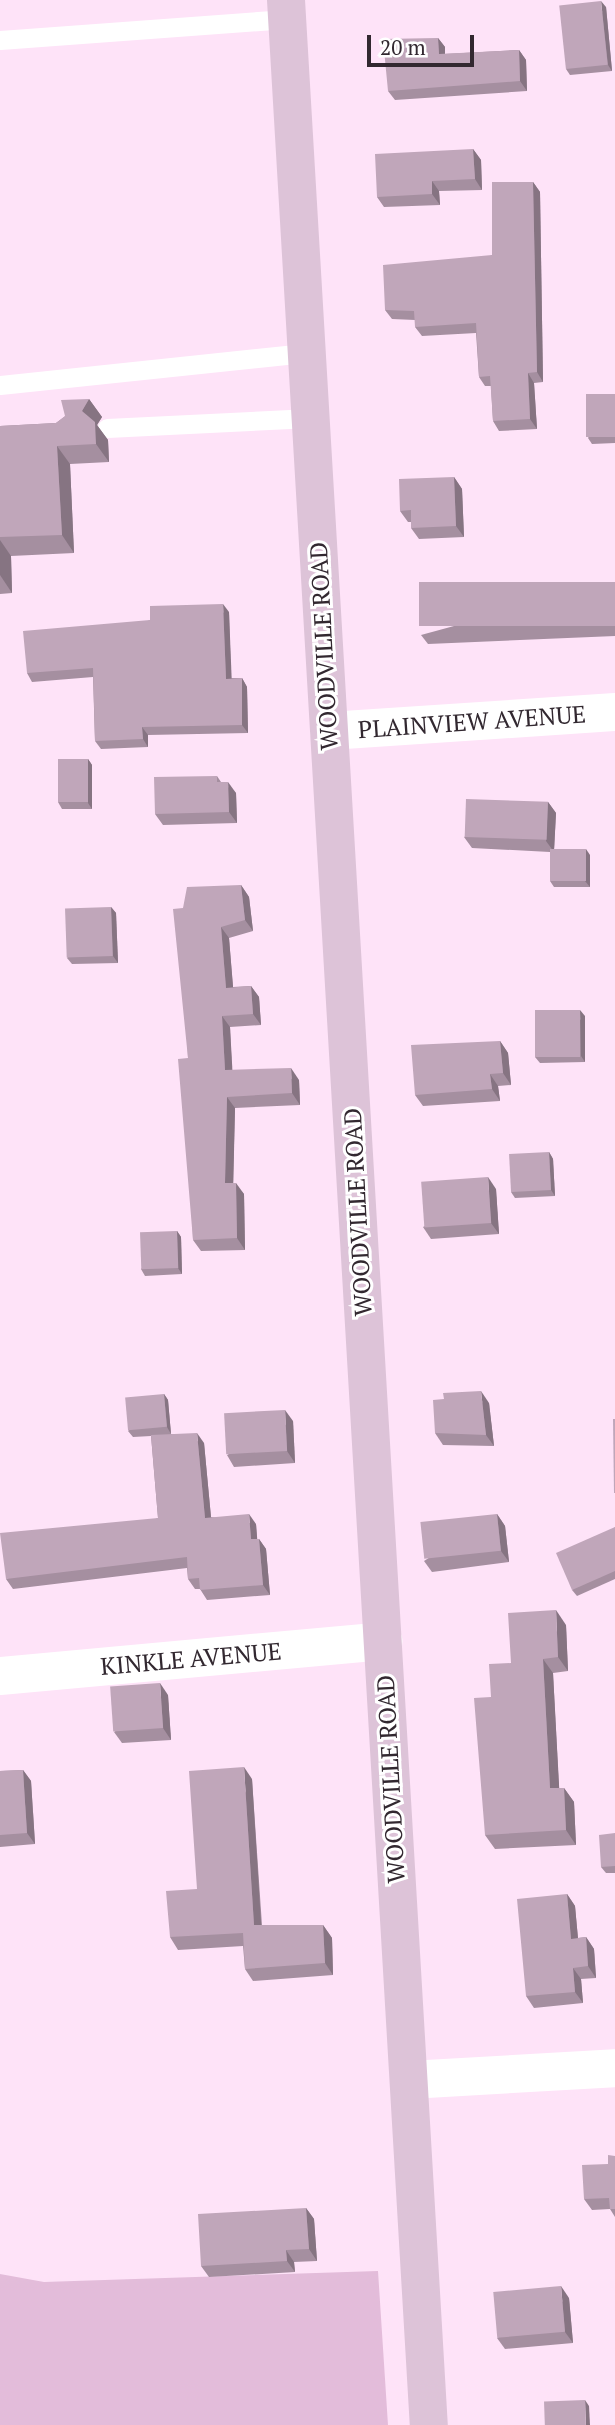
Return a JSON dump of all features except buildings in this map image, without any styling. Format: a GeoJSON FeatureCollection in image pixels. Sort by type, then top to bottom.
{"type":"FeatureCollection","features":[{"type":"Feature","properties":{"kind":"street","name":"WOODVILLE ROAD"},"geometry":{"type":"LineString","coordinates":[[287,10],[429,2425]]}},
{"type":"Feature","properties":{"kind":"street","name":"PLAINVIEW AVENUE"},"geometry":{"type":"LineString","coordinates":[[329,731],[615,712]]}},
{"type":"Feature","properties":{"kind":"street","name":"KINKLE AVENUE"},"geometry":{"type":"LineString","coordinates":[[0,1676],[383,1641]]}},
{"type":"Feature","properties":{"kind":"street"},"geometry":{"type":"LineString","coordinates":[[409,2080],[615,2068]]}},
{"type":"Feature","properties":{"kind":"lane"},"geometry":{"type":"LineString","coordinates":[[0,40],[287,10]]}},
{"type":"Feature","properties":{"kind":"lane"},"geometry":{"type":"LineString","coordinates":[[0,385],[307,353]]}},
{"type":"Feature","properties":{"kind":"lane"},"geometry":{"type":"LineString","coordinates":[[107,428],[311,418]]}},
{"type":"Feature","properties":{"kind":"shaded area"},"geometry":{"type":"Polygon","coordinates":[[[378,2271],[388,2425],[0,2425],[0,2274],[44,2282],[378,2271]]]}}]}
